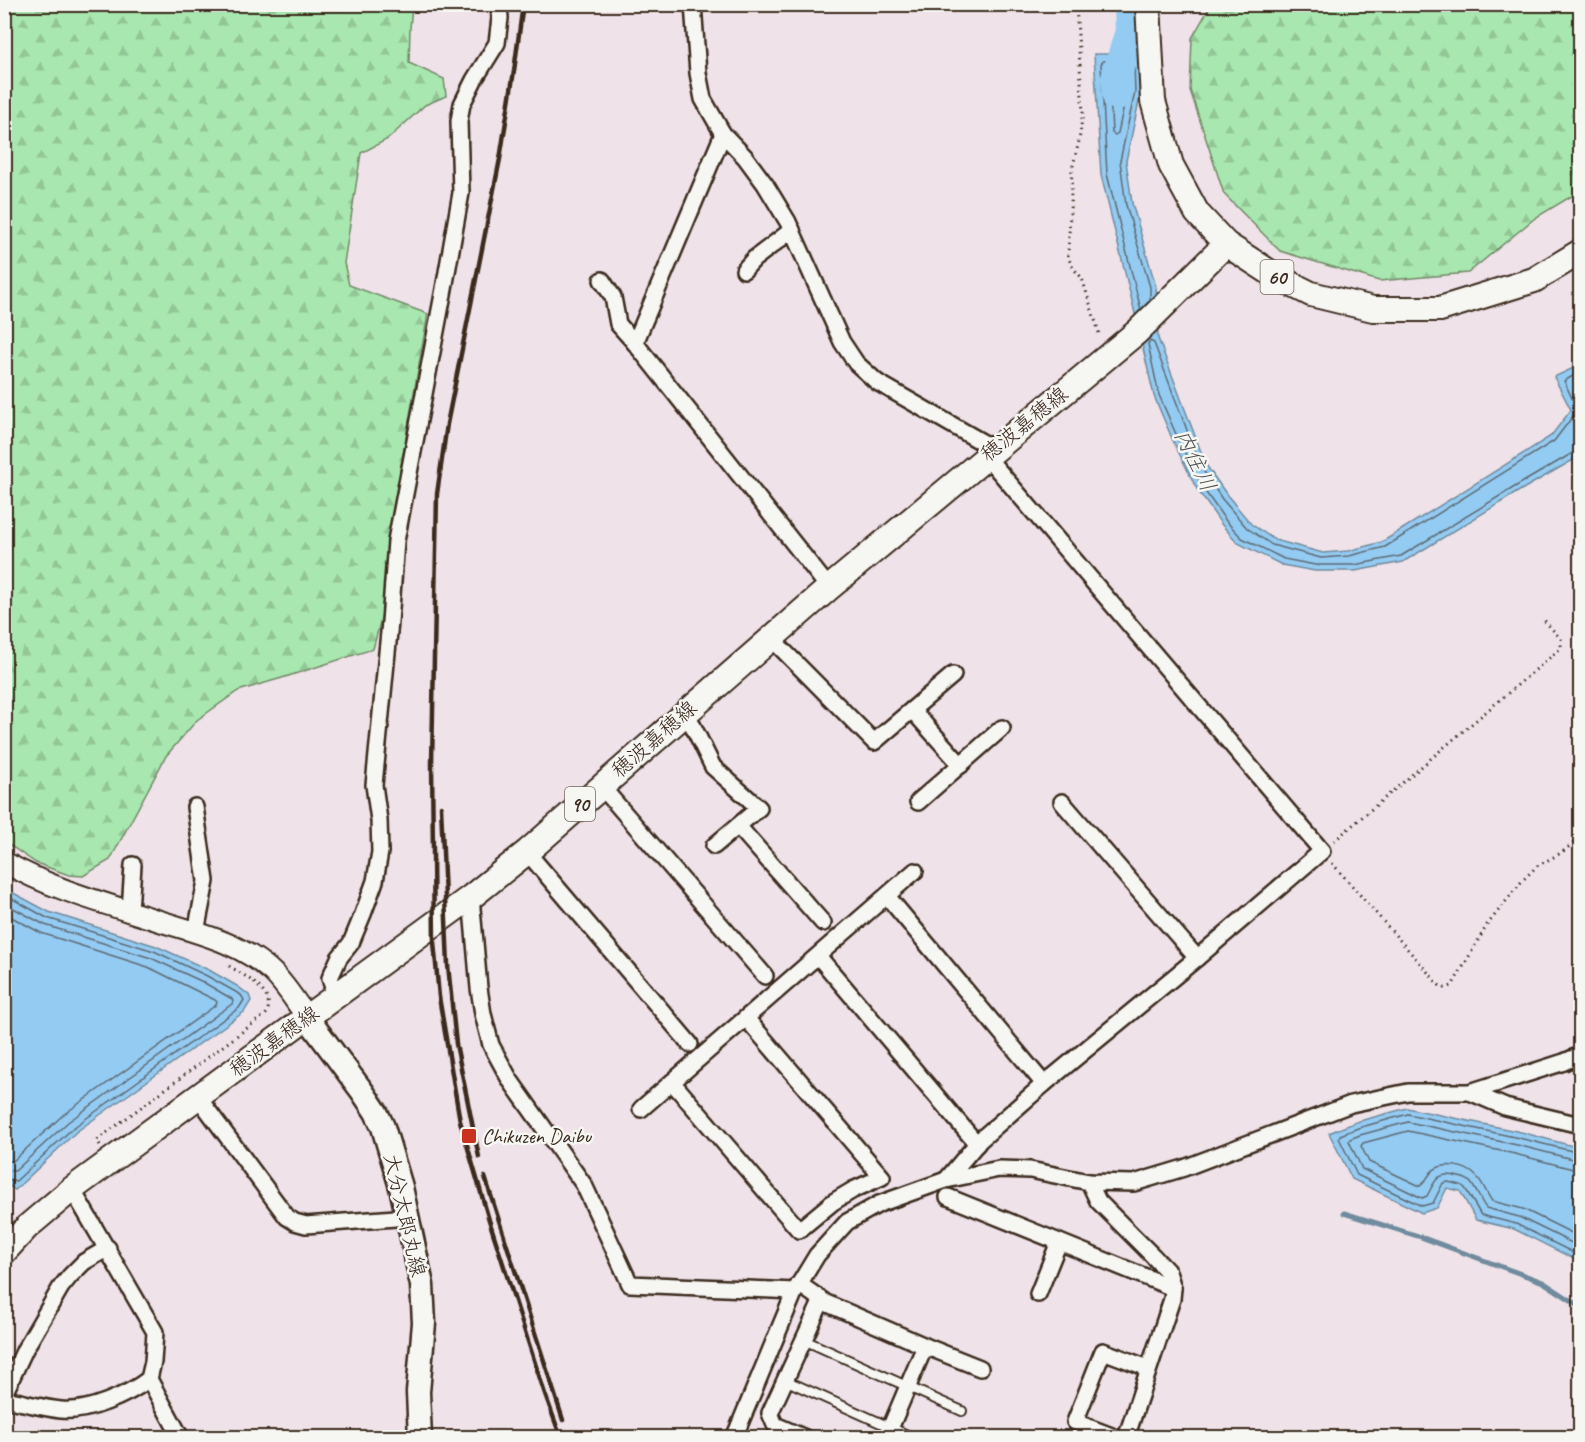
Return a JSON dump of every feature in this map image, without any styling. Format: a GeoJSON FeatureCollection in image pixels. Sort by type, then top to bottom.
{"type":"FeatureCollection","features":[{"type":"Feature","properties":{"kind":"main road","name":"60"},"geometry":{"type":"LineString","coordinates":[[1148,4],[1153,101],[1171,165],[1197,213],[1226,244],[1277,277],[1311,294],[1372,309],[1440,309],[1534,280],[1581,252]]}},
{"type":"Feature","properties":{"kind":"main road","name":"穂波嘉穂線"},"geometry":{"type":"LineString","coordinates":[[4,1252],[27,1227],[72,1189],[471,897],[527,852],[829,588],[1137,332],[1226,244]]}},
{"type":"Feature","properties":{"kind":"main road","name":"大分太郎丸線"},"geometry":{"type":"LineString","coordinates":[[306,1016],[376,1112],[383,1127],[401,1187],[422,1285],[424,1323],[418,1392],[420,1437]]}},
{"type":"Feature","properties":{"kind":"street"},"geometry":{"type":"LineString","coordinates":[[335,995],[330,978],[339,958],[351,943],[363,914],[375,882],[380,852],[380,820],[374,785],[396,541],[461,193],[459,122],[462,104],[497,43],[499,4]]}},
{"type":"Feature","properties":{"kind":"street"},"geometry":{"type":"LineString","coordinates":[[693,4],[698,72],[703,99],[723,134],[765,184],[792,230],[843,342],[856,363],[878,382],[990,452],[1322,851],[1044,1084],[977,1144],[946,1180]]}},
{"type":"Feature","properties":{"kind":"street"},"geometry":{"type":"LineString","coordinates":[[635,343],[723,134]]}},
{"type":"Feature","properties":{"kind":"street"},"geometry":{"type":"LineString","coordinates":[[744,270],[754,259],[792,230]]}},
{"type":"Feature","properties":{"kind":"street"},"geometry":{"type":"LineString","coordinates":[[602,280],[613,297],[618,324],[829,588]]}},
{"type":"Feature","properties":{"kind":"street"},"geometry":{"type":"LineString","coordinates":[[771,638],[874,742],[953,675]]}},
{"type":"Feature","properties":{"kind":"street"},"geometry":{"type":"LineString","coordinates":[[912,710],[961,765]]}},
{"type":"Feature","properties":{"kind":"street"},"geometry":{"type":"LineString","coordinates":[[686,712],[713,767],[759,808],[714,846]]}},
{"type":"Feature","properties":{"kind":"street"},"geometry":{"type":"LineString","coordinates":[[918,802],[1002,728]]}},
{"type":"Feature","properties":{"kind":"street"},"geometry":{"type":"LineString","coordinates":[[601,786],[765,976]]}},
{"type":"Feature","properties":{"kind":"street"},"geometry":{"type":"LineString","coordinates":[[1062,802],[1197,958]]}},
{"type":"Feature","properties":{"kind":"street"},"geometry":{"type":"LineString","coordinates":[[195,807],[206,881],[196,932]]}},
{"type":"Feature","properties":{"kind":"street"},"geometry":{"type":"LineString","coordinates":[[738,826],[823,923]]}},
{"type":"Feature","properties":{"kind":"street"},"geometry":{"type":"LineString","coordinates":[[527,852],[690,1044]]}},
{"type":"Feature","properties":{"kind":"street"},"geometry":{"type":"LineString","coordinates":[[4,862],[59,889],[235,946],[270,969],[306,1016]]}},
{"type":"Feature","properties":{"kind":"street"},"geometry":{"type":"LineString","coordinates":[[130,911],[133,865]]}},
{"type":"Feature","properties":{"kind":"street"},"geometry":{"type":"LineString","coordinates":[[641,1109],[915,871]]}},
{"type":"Feature","properties":{"kind":"street"},"geometry":{"type":"LineString","coordinates":[[886,896],[1044,1084]]}},
{"type":"Feature","properties":{"kind":"street"},"geometry":{"type":"LineString","coordinates":[[471,897],[482,1006],[491,1045],[510,1080],[584,1185],[630,1284],[797,1288],[925,1346],[980,1368]]}},
{"type":"Feature","properties":{"kind":"street"},"geometry":{"type":"LineString","coordinates":[[818,956],[977,1144]]}},
{"type":"Feature","properties":{"kind":"street"},"geometry":{"type":"LineString","coordinates":[[672,1082],[799,1230],[832,1202],[882,1178],[746,1018]]}},
{"type":"Feature","properties":{"kind":"street"},"geometry":{"type":"LineString","coordinates":[[736,1437],[797,1288],[817,1255],[847,1222],[879,1204],[946,1180],[999,1169],[1030,1170],[1089,1182],[1134,1183],[1184,1168],[1351,1104],[1408,1092],[1470,1092],[1581,1055]]}},
{"type":"Feature","properties":{"kind":"street"},"geometry":{"type":"LineString","coordinates":[[1470,1092],[1505,1107],[1581,1125]]}},
{"type":"Feature","properties":{"kind":"street"},"geometry":{"type":"LineString","coordinates":[[198,1097],[287,1217],[295,1222],[306,1225],[408,1217]]}},
{"type":"Feature","properties":{"kind":"street"},"geometry":{"type":"LineString","coordinates":[[1089,1182],[1098,1201],[1168,1272],[1173,1288],[1172,1299],[1126,1437]]}},
{"type":"Feature","properties":{"kind":"street"},"geometry":{"type":"LineString","coordinates":[[72,1189],[155,1332],[150,1379],[182,1437]]}},
{"type":"Feature","properties":{"kind":"street"},"geometry":{"type":"LineString","coordinates":[[948,1197],[1173,1288]]}},
{"type":"Feature","properties":{"kind":"street"},"geometry":{"type":"LineString","coordinates":[[1038,1294],[1059,1242]]}},
{"type":"Feature","properties":{"kind":"street"},"geometry":{"type":"LineString","coordinates":[[4,1394],[25,1349],[61,1287],[84,1262],[108,1248]]}},
{"type":"Feature","properties":{"kind":"street"},"geometry":{"type":"LineString","coordinates":[[805,1437],[775,1425],[770,1413],[822,1300]]}},
{"type":"Feature","properties":{"kind":"street"},"geometry":{"type":"LineString","coordinates":[[888,1432],[925,1346]]}},
{"type":"Feature","properties":{"kind":"street"},"geometry":{"type":"LineString","coordinates":[[1117,1437],[1075,1422],[1103,1351],[1148,1368]]}},
{"type":"Feature","properties":{"kind":"street"},"geometry":{"type":"LineString","coordinates":[[4,1399],[62,1410],[86,1408],[137,1388],[150,1379]]}},
{"type":"Feature","properties":{"kind":"lane"},"geometry":{"type":"LineString","coordinates":[[804,1340],[962,1411]]}},
{"type":"Feature","properties":{"kind":"lane"},"geometry":{"type":"LineString","coordinates":[[785,1380],[888,1432],[914,1437]]}},
{"type":"Feature","properties":{"kind":"path"},"geometry":{"type":"LineString","coordinates":[[1076,4],[1083,112],[1072,170],[1068,257],[1082,278],[1106,357]]}},
{"type":"Feature","properties":{"kind":"path"},"geometry":{"type":"LineString","coordinates":[[1543,619],[1561,639],[1561,648],[1322,851],[1439,985],[1445,988],[1452,986],[1487,925],[1522,881],[1537,866],[1561,853],[1581,838]]}},
{"type":"Feature","properties":{"kind":"path"},"geometry":{"type":"LineString","coordinates":[[97,1140],[266,1014],[269,1002],[264,993],[255,984],[220,961]]}},
{"type":"Feature","properties":{"kind":"green space"},"geometry":{"type":"Polygon","coordinates":[[[4,5],[412,5],[409,63],[444,79],[446,96],[425,105],[388,139],[361,153],[344,263],[349,285],[428,314],[389,533],[383,611],[373,649],[238,691],[197,720],[166,756],[110,860],[83,876],[69,875],[36,863],[5,842],[4,5]]]}},
{"type":"Feature","properties":{"kind":"green space"},"geometry":{"type":"Polygon","coordinates":[[[1211,5],[1580,5],[1580,191],[1535,218],[1468,273],[1379,281],[1280,251],[1224,194],[1190,90],[1192,38],[1211,5]]]}},
{"type":"Feature","properties":{"kind":"water"},"geometry":{"type":"Polygon","coordinates":[[[1094,54],[1140,54],[1141,92],[1126,161],[1132,203],[1156,287],[1158,338],[1206,465],[1251,524],[1275,540],[1323,553],[1348,551],[1382,542],[1551,436],[1571,410],[1554,377],[1580,365],[1580,456],[1403,562],[1355,571],[1315,571],[1282,565],[1238,543],[1222,525],[1197,489],[1154,396],[1101,175],[1094,54]]]}},
{"type":"Feature","properties":{"kind":"water"},"geometry":{"type":"Polygon","coordinates":[[[4,888],[49,912],[156,946],[209,970],[237,986],[249,995],[251,1001],[244,1012],[76,1132],[15,1190],[4,1182],[4,888]]]}},
{"type":"Feature","properties":{"kind":"water"},"geometry":{"type":"Polygon","coordinates":[[[1407,1108],[1521,1132],[1580,1148],[1580,1262],[1514,1229],[1476,1220],[1460,1191],[1447,1188],[1437,1208],[1422,1213],[1352,1179],[1329,1133],[1356,1122],[1407,1108]]]}},
{"type":"Feature","properties":{"kind":"waterway","name":"内住川"},"geometry":{"type":"LineString","coordinates":[[1117,95],[1116,78],[1130,31],[1129,4]]}},
{"type":"Feature","properties":{"kind":"waterway"},"geometry":{"type":"LineString","coordinates":[[1344,1213],[1418,1236],[1543,1282],[1580,1306]]}},
{"type":"Feature","properties":{"kind":"railway"},"geometry":{"type":"LineString","coordinates":[[523,4],[500,159],[447,424],[437,494],[432,764],[434,942],[439,997],[460,1121],[489,1220],[561,1438]]}},
{"type":"Feature","properties":{"kind":"railway"},"geometry":{"type":"LineString","coordinates":[[441,806],[448,965],[456,1044],[479,1157]]}},
{"type":"Feature","properties":{"kind":"railway"},"geometry":{"type":"LineString","coordinates":[[485,1177],[563,1420]]}},
{"type":"Feature","properties":{"kind":"place","name":"Chikuzen Daibu"},"geometry":{"type":"Point","coordinates":[469,1136]}}]}
